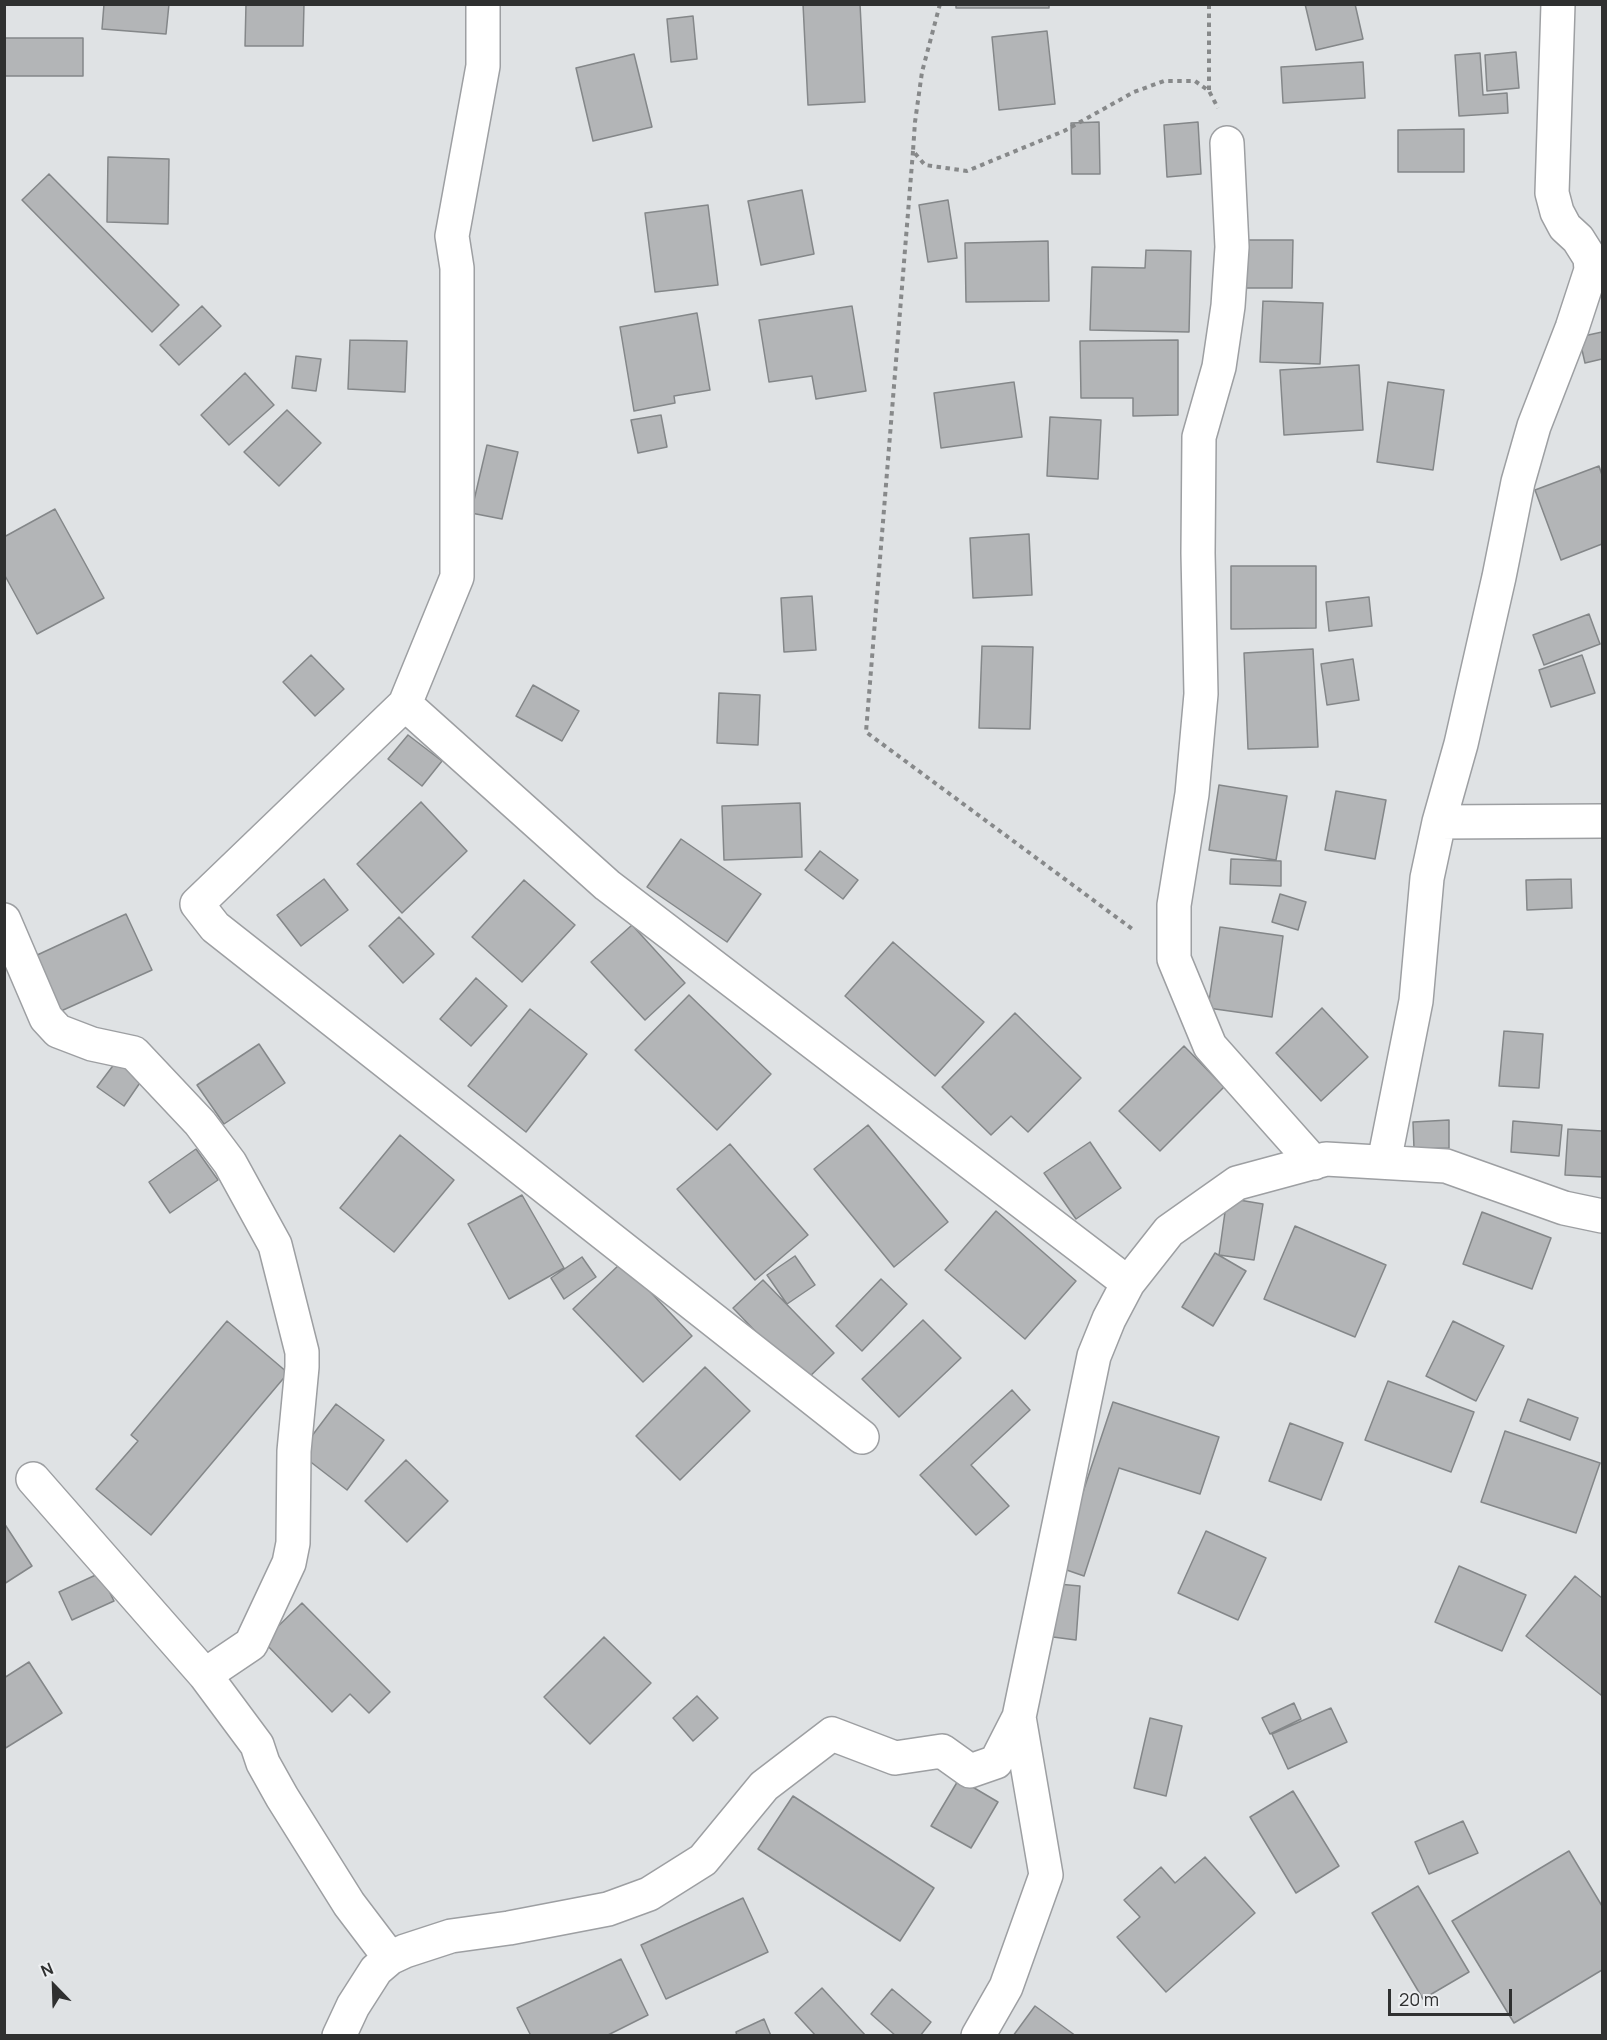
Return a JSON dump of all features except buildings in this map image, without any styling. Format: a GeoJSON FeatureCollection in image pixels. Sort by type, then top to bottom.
{"type":"FeatureCollection","features":[{"type":"Feature","properties":{"kind":"street"},"geometry":{"type":"LineString","coordinates":[[483,4],[483,66],[452,236],[457,268],[457,577],[405,704],[197,904],[215,927],[862,1437]]}},
{"type":"Feature","properties":{"kind":"street"},"geometry":{"type":"LineString","coordinates":[[1384,1162],[1416,1001],[1427,878],[1439,822],[1461,744],[1518,482],[1534,426],[1572,328],[1596,257],[1565,227],[1557,212],[1552,193],[1558,4]]}},
{"type":"Feature","properties":{"kind":"street"},"geometry":{"type":"LineString","coordinates":[[1227,143],[1232,247],[1228,306],[1219,367],[1198,437],[1201,694],[1192,794],[1174,904],[1174,959],[1210,1046],[1314,1162]]}},
{"type":"Feature","properties":{"kind":"street"},"geometry":{"type":"LineString","coordinates":[[405,704],[607,885],[1128,1283]]}},
{"type":"Feature","properties":{"kind":"street"},"geometry":{"type":"LineString","coordinates":[[1439,822],[1602,821]]}},
{"type":"Feature","properties":{"kind":"street"},"geometry":{"type":"LineString","coordinates":[[4,920],[46,1018],[58,1030],[92,1044],[134,1053],[200,1123],[230,1163],[275,1245],[302,1352],[294,1451],[293,1543],[289,1563],[251,1644],[205,1675]]}},
{"type":"Feature","properties":{"kind":"street"},"geometry":{"type":"LineString","coordinates":[[339,2036],[353,2006],[376,1970],[390,1958],[405,1951],[451,1936],[510,1928],[608,1909],[649,1894],[703,1860],[764,1786],[832,1734],[894,1758],[942,1751],[970,1771],[996,1762],[1019,1717],[1094,1356],[1109,1318],[1128,1283],[1169,1231],[1237,1183],[1326,1159],[1446,1166],[1564,1208],[1602,1216]]}},
{"type":"Feature","properties":{"kind":"street"},"geometry":{"type":"LineString","coordinates":[[33,1479],[205,1675],[257,1745],[263,1764],[282,1797],[349,1904],[390,1958]]}},
{"type":"Feature","properties":{"kind":"street"},"geometry":{"type":"LineString","coordinates":[[978,2036],[1006,1987],[1046,1875],[1019,1717]]}},
{"type":"Feature","properties":{"kind":"path"},"geometry":{"type":"LineString","coordinates":[[940,4],[922,72],[913,151],[866,732],[1174,959]]}},
{"type":"Feature","properties":{"kind":"path"},"geometry":{"type":"LineString","coordinates":[[1209,4],[1209,91]]}},
{"type":"Feature","properties":{"kind":"path"},"geometry":{"type":"LineString","coordinates":[[913,151],[925,165],[967,171],[1064,131],[1134,92],[1164,81],[1195,81],[1209,91],[1222,116],[1227,143]]}}]}
